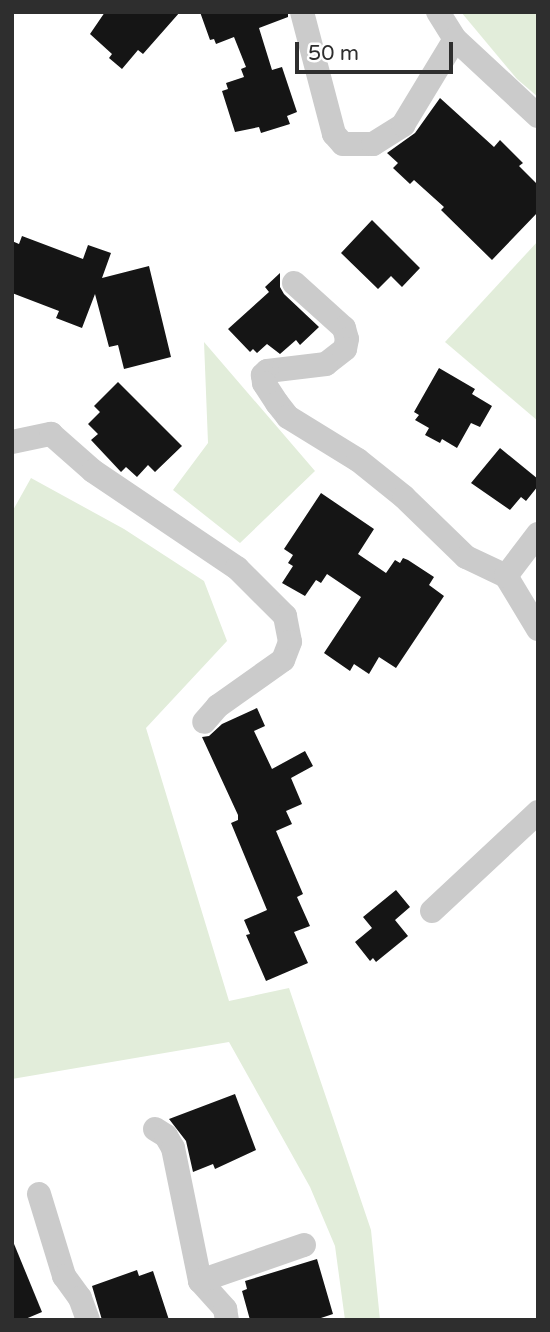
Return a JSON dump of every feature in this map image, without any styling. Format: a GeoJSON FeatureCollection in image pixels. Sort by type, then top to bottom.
{"type":"FeatureCollection","features":[{"type":"Feature","properties":{"kind":"street"},"geometry":{"type":"LineString","coordinates":[[302,12],[334,134],[343,144],[373,144],[403,125],[455,39]]}},
{"type":"Feature","properties":{"kind":"street"},"geometry":{"type":"LineString","coordinates":[[438,12],[455,39],[538,117]]}},
{"type":"Feature","properties":{"kind":"street"},"geometry":{"type":"LineString","coordinates":[[294,283],[344,328],[347,338],[345,349],[326,364],[267,371],[263,375],[264,383],[277,403],[288,417],[358,460],[404,497],[466,557],[506,576],[538,629]]}},
{"type":"Feature","properties":{"kind":"street"},"geometry":{"type":"LineString","coordinates":[[12,442],[51,434],[93,471],[237,568],[285,615],[290,642],[283,660],[218,706],[204,722]]}},
{"type":"Feature","properties":{"kind":"street"},"geometry":{"type":"LineString","coordinates":[[506,576],[538,534]]}},
{"type":"Feature","properties":{"kind":"street"},"geometry":{"type":"LineString","coordinates":[[432,911],[538,812]]}},
{"type":"Feature","properties":{"kind":"street"},"geometry":{"type":"LineString","coordinates":[[155,1129],[166,1136],[173,1148],[200,1281],[225,1309],[227,1320]]}},
{"type":"Feature","properties":{"kind":"street"},"geometry":{"type":"LineString","coordinates":[[39,1194],[64,1276],[80,1298],[88,1320]]}},
{"type":"Feature","properties":{"kind":"street"},"geometry":{"type":"LineString","coordinates":[[200,1281],[304,1245]]}},
{"type":"Feature","properties":{"kind":"green space"},"geometry":{"type":"Polygon","coordinates":[[[461,12],[538,12],[538,97],[517,79],[461,12]]]}},
{"type":"Feature","properties":{"kind":"green space"},"geometry":{"type":"Polygon","coordinates":[[[538,241],[538,421],[445,342],[538,241]]]}},
{"type":"Feature","properties":{"kind":"green space"},"geometry":{"type":"Polygon","coordinates":[[[204,342],[315,471],[240,543],[173,490],[208,443],[204,342]]]}},
{"type":"Feature","properties":{"kind":"green space"},"geometry":{"type":"Polygon","coordinates":[[[31,478],[124,529],[204,581],[227,641],[146,728],[229,1001],[289,988],[371,1230],[380,1320],[345,1320],[335,1246],[310,1187],[229,1042],[12,1079],[12,512],[31,478]]]}},
{"type":"Feature","properties":{"kind":"building"},"geometry":{"type":"Polygon","coordinates":[[[105,12],[180,12],[143,54],[138,50],[122,69],[109,58],[112,54],[90,34],[105,12]]]}},
{"type":"Feature","properties":{"kind":"building"},"geometry":{"type":"Polygon","coordinates":[[[200,12],[288,12],[288,17],[259,28],[272,70],[282,67],[297,112],[287,116],[290,124],[261,133],[259,127],[235,132],[222,91],[228,89],[226,83],[244,77],[241,69],[246,67],[234,37],[216,44],[214,39],[210,40],[200,12]]]}},
{"type":"Feature","properties":{"kind":"building"},"geometry":{"type":"Polygon","coordinates":[[[440,98],[494,147],[500,140],[523,163],[519,166],[538,185],[538,212],[492,260],[441,210],[444,207],[414,180],[410,184],[393,168],[398,163],[387,153],[415,133],[440,98]]]}},
{"type":"Feature","properties":{"kind":"building"},"geometry":{"type":"Polygon","coordinates":[[[372,220],[420,268],[402,287],[391,276],[378,289],[341,253],[372,220]]]}},
{"type":"Feature","properties":{"kind":"building"},"geometry":{"type":"Polygon","coordinates":[[[22,236],[83,259],[88,245],[111,253],[102,278],[149,266],[171,357],[124,369],[118,345],[109,347],[95,294],[82,328],[56,318],[59,311],[12,293],[12,241],[19,244],[22,236]]]}},
{"type":"Feature","properties":{"kind":"building"},"geometry":{"type":"Polygon","coordinates":[[[280,273],[280,287],[284,294],[319,327],[300,345],[296,340],[280,354],[267,344],[257,353],[253,349],[250,352],[228,329],[269,292],[265,287],[280,273]]]}},
{"type":"Feature","properties":{"kind":"building"},"geometry":{"type":"Polygon","coordinates":[[[439,368],[475,389],[472,394],[492,406],[480,427],[471,423],[457,448],[442,439],[440,443],[425,435],[429,428],[415,420],[419,415],[414,412],[439,368]]]}},
{"type":"Feature","properties":{"kind":"building"},"geometry":{"type":"Polygon","coordinates":[[[118,382],[182,446],[155,472],[148,465],[137,477],[126,467],[121,472],[91,440],[98,434],[88,424],[100,412],[94,406],[118,382]]]}},
{"type":"Feature","properties":{"kind":"building"},"geometry":{"type":"Polygon","coordinates":[[[500,448],[538,479],[538,486],[526,501],[521,497],[510,510],[471,483],[500,448]]]}},
{"type":"Feature","properties":{"kind":"building"},"geometry":{"type":"Polygon","coordinates":[[[321,493],[374,529],[358,554],[386,573],[395,560],[400,563],[403,558],[408,560],[434,577],[429,585],[444,596],[396,668],[379,657],[369,674],[354,664],[350,671],[324,653],[361,597],[327,574],[321,583],[316,580],[305,596],[282,583],[293,566],[288,563],[293,555],[284,549],[321,493]]]}},
{"type":"Feature","properties":{"kind":"building"},"geometry":{"type":"Polygon","coordinates":[[[257,708],[265,726],[254,731],[272,769],[305,751],[313,766],[291,778],[302,804],[286,811],[292,824],[276,831],[303,894],[297,897],[310,926],[294,932],[308,963],[266,981],[246,935],[250,934],[244,920],[267,910],[231,823],[238,820],[238,815],[202,737],[209,736],[222,724],[257,708]]]}},
{"type":"Feature","properties":{"kind":"building"},"geometry":{"type":"Polygon","coordinates":[[[396,890],[410,907],[395,920],[408,936],[376,962],[373,958],[370,961],[355,942],[372,928],[363,917],[396,890]]]}},
{"type":"Feature","properties":{"kind":"building"},"geometry":{"type":"Polygon","coordinates":[[[235,1094],[256,1150],[215,1169],[213,1164],[193,1172],[186,1141],[169,1119],[235,1094]]]}},
{"type":"Feature","properties":{"kind":"building"},"geometry":{"type":"Polygon","coordinates":[[[12,1239],[42,1312],[23,1320],[12,1320],[12,1239]]]}},
{"type":"Feature","properties":{"kind":"building"},"geometry":{"type":"Polygon","coordinates":[[[317,1259],[333,1314],[315,1320],[250,1320],[242,1291],[247,1289],[245,1281],[317,1259]]]}},
{"type":"Feature","properties":{"kind":"building"},"geometry":{"type":"Polygon","coordinates":[[[137,1270],[139,1276],[153,1271],[169,1320],[102,1320],[92,1286],[137,1270]]]}}]}
